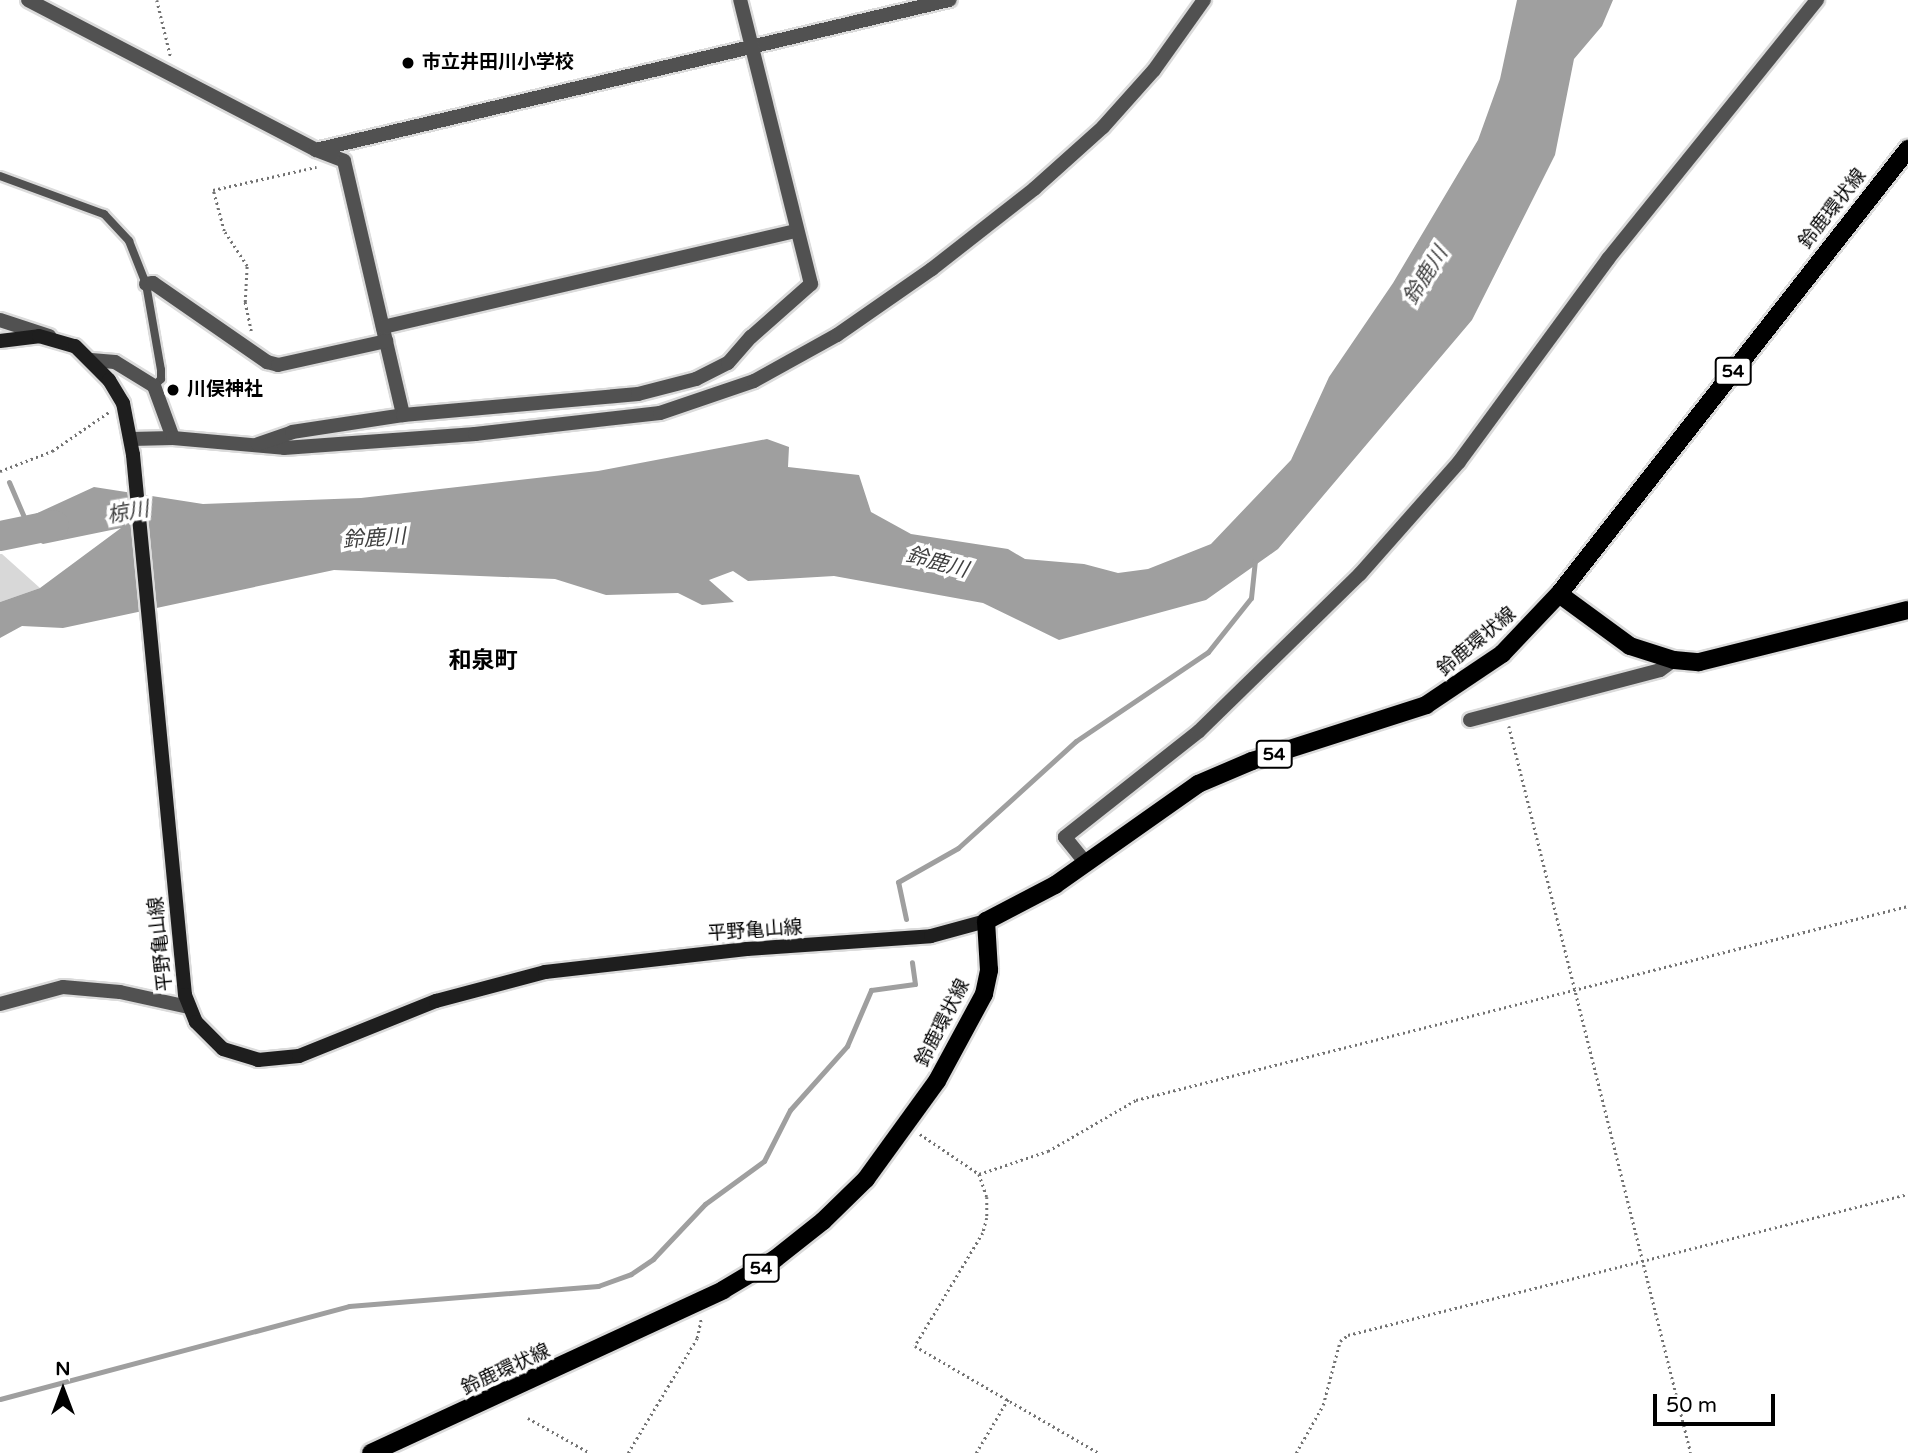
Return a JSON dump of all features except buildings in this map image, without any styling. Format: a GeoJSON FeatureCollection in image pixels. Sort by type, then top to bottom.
{"type":"FeatureCollection","features":[{"type":"Feature","properties":{"kind":"main road","name":"鈴鹿環状線"},"geometry":{"type":"LineString","coordinates":[[371,1453],[694,1305],[800,1241],[845,1201],[908,1127],[984,994],[989,970],[986,921],[1031,900],[1176,797],[1223,772],[1396,718],[1446,695],[1502,654],[1559,594],[1908,149]]}},
{"type":"Feature","properties":{"kind":"main road","name":"平野亀山線"},"geometry":{"type":"LineString","coordinates":[[0,341],[39,336],[61,340],[91,360],[123,403],[133,455],[186,1001],[208,1037],[223,1049],[238,1056],[278,1060],[299,1056],[465,992],[545,972],[747,949],[918,937],[986,921]]}},
{"type":"Feature","properties":{"kind":"main road"},"geometry":{"type":"LineString","coordinates":[[1559,594],[1630,646],[1674,660],[1699,662],[1908,610]]}},
{"type":"Feature","properties":{"kind":"street"},"geometry":{"type":"LineString","coordinates":[[29,0],[316,150],[340,162],[344,160],[403,415]]}},
{"type":"Feature","properties":{"kind":"street"},"geometry":{"type":"LineString","coordinates":[[257,445],[292,432],[403,415],[638,394],[696,379],[728,363],[751,337],[811,284],[794,230],[740,0]]}},
{"type":"Feature","properties":{"kind":"street"},"geometry":{"type":"LineString","coordinates":[[316,150],[949,0]]}},
{"type":"Feature","properties":{"kind":"street"},"geometry":{"type":"LineString","coordinates":[[131,439],[173,438],[257,445],[363,444],[660,413],[754,381],[837,335],[932,269],[1034,189],[1103,127],[1154,70],[1204,0]]}},
{"type":"Feature","properties":{"kind":"street"},"geometry":{"type":"LineString","coordinates":[[1085,862],[1065,836],[1199,731],[1360,574],[1459,462],[1608,259],[1817,0]]}},
{"type":"Feature","properties":{"kind":"street"},"geometry":{"type":"LineString","coordinates":[[146,284],[153,283],[278,366],[384,334],[794,230]]}},
{"type":"Feature","properties":{"kind":"street"},"geometry":{"type":"LineString","coordinates":[[0,320],[61,340]]}},
{"type":"Feature","properties":{"kind":"street"},"geometry":{"type":"LineString","coordinates":[[91,360],[115,362],[154,386],[173,438]]}},
{"type":"Feature","properties":{"kind":"street"},"geometry":{"type":"LineString","coordinates":[[1470,720],[1660,670],[1674,660]]}},
{"type":"Feature","properties":{"kind":"street"},"geometry":{"type":"LineString","coordinates":[[0,1004],[63,987],[186,1001]]}},
{"type":"Feature","properties":{"kind":"lane"},"geometry":{"type":"LineString","coordinates":[[0,176],[104,214],[135,249],[146,284],[161,370],[161,379],[154,386]]}},
{"type":"Feature","properties":{"kind":"path"},"geometry":{"type":"LineString","coordinates":[[157,0],[176,78]]}},
{"type":"Feature","properties":{"kind":"path"},"geometry":{"type":"LineString","coordinates":[[254,352],[245,302],[247,266],[224,231],[213,190],[340,162]]}},
{"type":"Feature","properties":{"kind":"path"},"geometry":{"type":"LineString","coordinates":[[0,471],[52,451],[123,403]]}},
{"type":"Feature","properties":{"kind":"path"},"geometry":{"type":"LineString","coordinates":[[1505,711],[1691,1453]]}},
{"type":"Feature","properties":{"kind":"path"},"geometry":{"type":"LineString","coordinates":[[979,1174],[1048,1151],[1136,1100],[1908,905]]}},
{"type":"Feature","properties":{"kind":"path"},"geometry":{"type":"LineString","coordinates":[[908,1127],[964,1160],[979,1174],[987,1197],[983,1233],[915,1346],[1099,1453]]}},
{"type":"Feature","properties":{"kind":"path"},"geometry":{"type":"LineString","coordinates":[[1296,1453],[1323,1405],[1343,1337],[1908,1194]]}},
{"type":"Feature","properties":{"kind":"path"},"geometry":{"type":"LineString","coordinates":[[628,1453],[700,1331],[702,1322],[694,1305]]}},
{"type":"Feature","properties":{"kind":"path"},"geometry":{"type":"LineString","coordinates":[[976,1453],[1008,1399]]}},
{"type":"Feature","properties":{"kind":"path"},"geometry":{"type":"LineString","coordinates":[[528,1418],[590,1453]]}},
{"type":"Feature","properties":{"kind":"shaded area"},"geometry":{"type":"Polygon","coordinates":[[[2,554],[40,588],[0,602],[2,554]]]}},
{"type":"Feature","properties":{"kind":"water","name":"鈴鹿川"},"geometry":{"type":"Polygon","coordinates":[[[1517,0],[1613,0],[1602,26],[1574,59],[1555,155],[1472,320],[1278,549],[1206,600],[1059,640],[983,603],[834,576],[748,581],[733,571],[709,580],[734,602],[702,605],[678,593],[606,595],[555,579],[334,570],[63,628],[22,626],[0,638],[0,602],[40,588],[121,528],[43,544],[7,527],[94,487],[203,504],[361,498],[598,471],[767,439],[789,447],[788,467],[859,475],[871,512],[911,534],[1008,549],[1025,559],[1084,564],[1118,573],[1148,569],[1211,544],[1291,460],[1329,377],[1393,283],[1478,140],[1500,79],[1517,0]]]}},
{"type":"Feature","properties":{"kind":"waterway"},"geometry":{"type":"LineString","coordinates":[[9,482],[27,524]]}},
{"type":"Feature","properties":{"kind":"waterway","name":"椋川"},"geometry":{"type":"LineString","coordinates":[[0,536],[54,525]]}},
{"type":"Feature","properties":{"kind":"waterway"},"geometry":{"type":"LineString","coordinates":[[906,919],[898,882],[958,848],[1076,741],[1208,652],[1251,598],[1255,560]]}},
{"type":"Feature","properties":{"kind":"waterway"},"geometry":{"type":"LineString","coordinates":[[0,1399],[349,1306],[598,1286],[631,1274],[653,1259],[705,1204],[764,1161],[790,1110],[847,1046],[871,990],[915,984],[912,962]]}},
{"type":"Feature","properties":{"kind":"place","name":"市立井田川小学校"},"geometry":{"type":"Point","coordinates":[408,63]}},
{"type":"Feature","properties":{"kind":"place","name":"川俣神社"},"geometry":{"type":"Point","coordinates":[173,390]}},
{"type":"Feature","properties":{"kind":"district","name":"和泉町"},"geometry":{"type":"Point","coordinates":[483,661]}}]}
